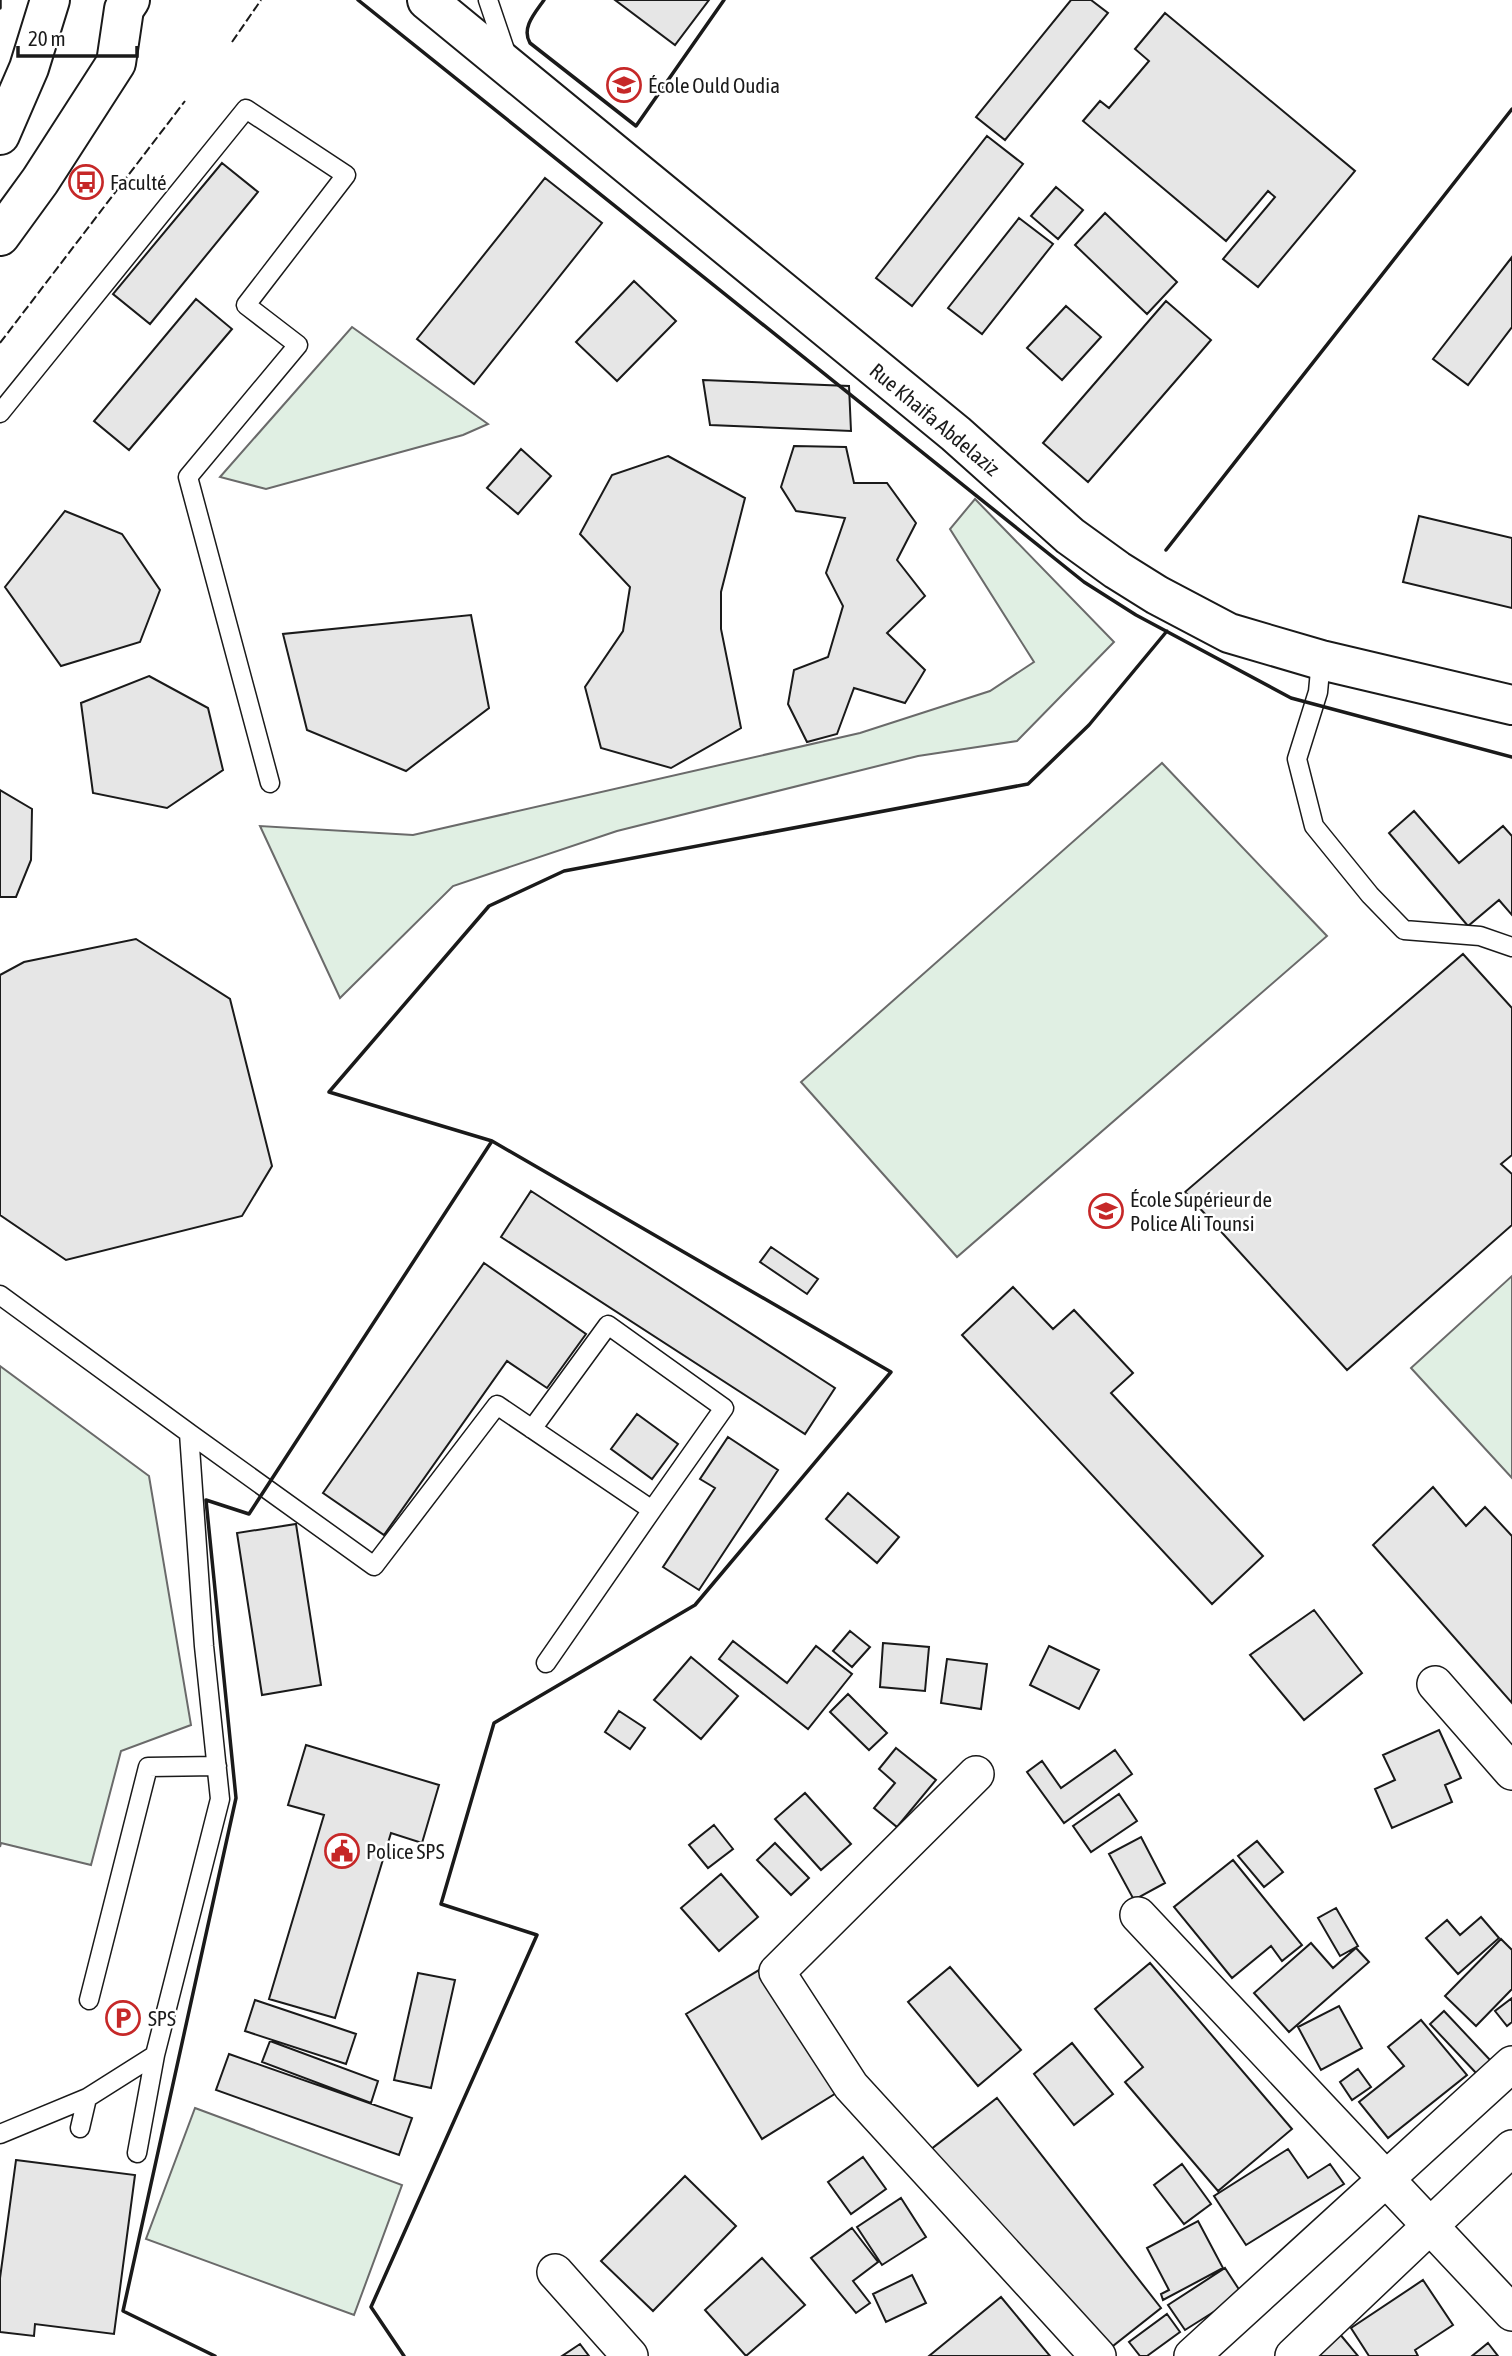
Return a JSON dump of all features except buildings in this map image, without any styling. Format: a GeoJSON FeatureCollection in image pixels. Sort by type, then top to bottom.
{"type":"FeatureCollection","features":[{"type":"Feature","properties":{"kind":"street"},"geometry":{"type":"LineString","coordinates":[[0,135],[29,68],[50,0]]}},
{"type":"Feature","properties":{"kind":"street"},"geometry":{"type":"LineString","coordinates":[[0,236],[40,181],[116,63],[124,9],[130,0]]}},
{"type":"Feature","properties":{"kind":"street","name":"Rue Khaifa Abdelaziz"},"geometry":{"type":"LineString","coordinates":[[427,0],[956,434],[1070,536],[1157,595],[1229,633],[1321,660],[1512,705]]}},
{"type":"Feature","properties":{"kind":"street"},"geometry":{"type":"LineString","coordinates":[[1434,1684],[1512,1772]]}},
{"type":"Feature","properties":{"kind":"street"},"geometry":{"type":"LineString","coordinates":[[976,1774],[778,1972],[851,2086],[1098,2356]]}},
{"type":"Feature","properties":{"kind":"street"},"geometry":{"type":"LineString","coordinates":[[1138,1915],[1512,2313]]}},
{"type":"Feature","properties":{"kind":"street"},"geometry":{"type":"LineString","coordinates":[[1192,2356],[1512,2064]]}},
{"type":"Feature","properties":{"kind":"street"},"geometry":{"type":"LineString","coordinates":[[1293,2356],[1512,2148]]}},
{"type":"Feature","properties":{"kind":"street"},"geometry":{"type":"LineString","coordinates":[[555,2272],[630,2356]]}},
{"type":"Feature","properties":{"kind":"lane"},"geometry":{"type":"LineString","coordinates":[[488,0],[511,69]]}},
{"type":"Feature","properties":{"kind":"lane"},"geometry":{"type":"LineString","coordinates":[[0,413],[246,109],[346,174],[246,305],[298,345],[188,477],[270,783]]}},
{"type":"Feature","properties":{"kind":"lane"},"geometry":{"type":"LineString","coordinates":[[1321,660],[1318,692],[1297,759],[1314,826],[1370,895],[1404,930],[1480,936],[1512,947]]}},
{"type":"Feature","properties":{"kind":"lane"},"geometry":{"type":"LineString","coordinates":[[0,1295],[374,1566],[497,1405],[652,1510]]}},
{"type":"Feature","properties":{"kind":"lane"},"geometry":{"type":"LineString","coordinates":[[532,1429],[608,1325],[724,1408],[546,1663]]}},
{"type":"Feature","properties":{"kind":"lane"},"geometry":{"type":"LineString","coordinates":[[137,2153],[155,2055],[220,1799],[204,1646],[189,1433]]}},
{"type":"Feature","properties":{"kind":"lane"},"geometry":{"type":"LineString","coordinates":[[89,2000],[148,1767],[217,1766]]}},
{"type":"Feature","properties":{"kind":"lane"},"geometry":{"type":"LineString","coordinates":[[0,2134],[87,2098],[155,2055]]}},
{"type":"Feature","properties":{"kind":"lane"},"geometry":{"type":"LineString","coordinates":[[80,2127],[87,2098]]}},
{"type":"Feature","properties":{"kind":"green space"},"geometry":{"type":"Polygon","coordinates":[[[352,327],[488,424],[463,435],[266,489],[220,477],[352,327]]]}},
{"type":"Feature","properties":{"kind":"green space"},"geometry":{"type":"Polygon","coordinates":[[[975,499],[1114,642],[1017,741],[918,756],[617,831],[453,886],[340,998],[260,826],[413,835],[860,733],[990,691],[1034,662],[950,529],[975,499]]]}},
{"type":"Feature","properties":{"kind":"green space"},"geometry":{"type":"Polygon","coordinates":[[[1162,763],[1327,936],[957,1257],[801,1082],[1162,763]]]}},
{"type":"Feature","properties":{"kind":"green space"},"geometry":{"type":"Polygon","coordinates":[[[1512,1276],[1512,1478],[1411,1368],[1512,1276]]]}},
{"type":"Feature","properties":{"kind":"green space"},"geometry":{"type":"Polygon","coordinates":[[[0,1366],[149,1476],[191,1725],[121,1751],[91,1865],[1,1843],[0,1847],[0,1366]]]}},
{"type":"Feature","properties":{"kind":"green space"},"geometry":{"type":"Polygon","coordinates":[[[195,2108],[402,2185],[354,2315],[146,2239],[195,2108]]]}},
{"type":"Feature","properties":{"kind":"fence"},"geometry":{"type":"LineString","coordinates":[[232,42],[261,0]]}},
{"type":"Feature","properties":{"kind":"fence"},"geometry":{"type":"LineString","coordinates":[[0,343],[185,101]]}},
{"type":"Feature","properties":{"kind":"wall"},"geometry":{"type":"LineString","coordinates":[[0,0],[0,8]]}},
{"type":"Feature","properties":{"kind":"wall"},"geometry":{"type":"LineString","coordinates":[[358,0],[1084,582],[1136,615],[1291,698],[1512,757]]}},
{"type":"Feature","properties":{"kind":"wall"},"geometry":{"type":"LineString","coordinates":[[544,0],[528,26],[530,43],[636,126],[724,0]]}},
{"type":"Feature","properties":{"kind":"wall"},"geometry":{"type":"LineString","coordinates":[[1166,550],[1512,109]]}},
{"type":"Feature","properties":{"kind":"wall"},"geometry":{"type":"LineString","coordinates":[[404,2356],[371,2307],[537,1935],[441,1904],[494,1723],[695,1605],[891,1372],[492,1141],[329,1092],[489,906],[564,871],[1028,784],[1089,725],[1167,631]]}},
{"type":"Feature","properties":{"kind":"wall"},"geometry":{"type":"LineString","coordinates":[[215,2356],[123,2311],[236,1798],[206,1500],[249,1514],[492,1141]]}},
{"type":"Feature","properties":{"kind":"place","name":"École Ould Oudia"},"geometry":{"type":"Point","coordinates":[624,85]}},
{"type":"Feature","properties":{"kind":"place","name":"Faculté"},"geometry":{"type":"Point","coordinates":[86,182]}},
{"type":"Feature","properties":{"kind":"place","name":"École Supérieur de Police Ali Tounsi"},"geometry":{"type":"Point","coordinates":[1106,1211]}},
{"type":"Feature","properties":{"kind":"place","name":"Police SPS"},"geometry":{"type":"Point","coordinates":[342,1851]}},
{"type":"Feature","properties":{"kind":"place","name":"SPS"},"geometry":{"type":"Point","coordinates":[123,2018]}}]}
